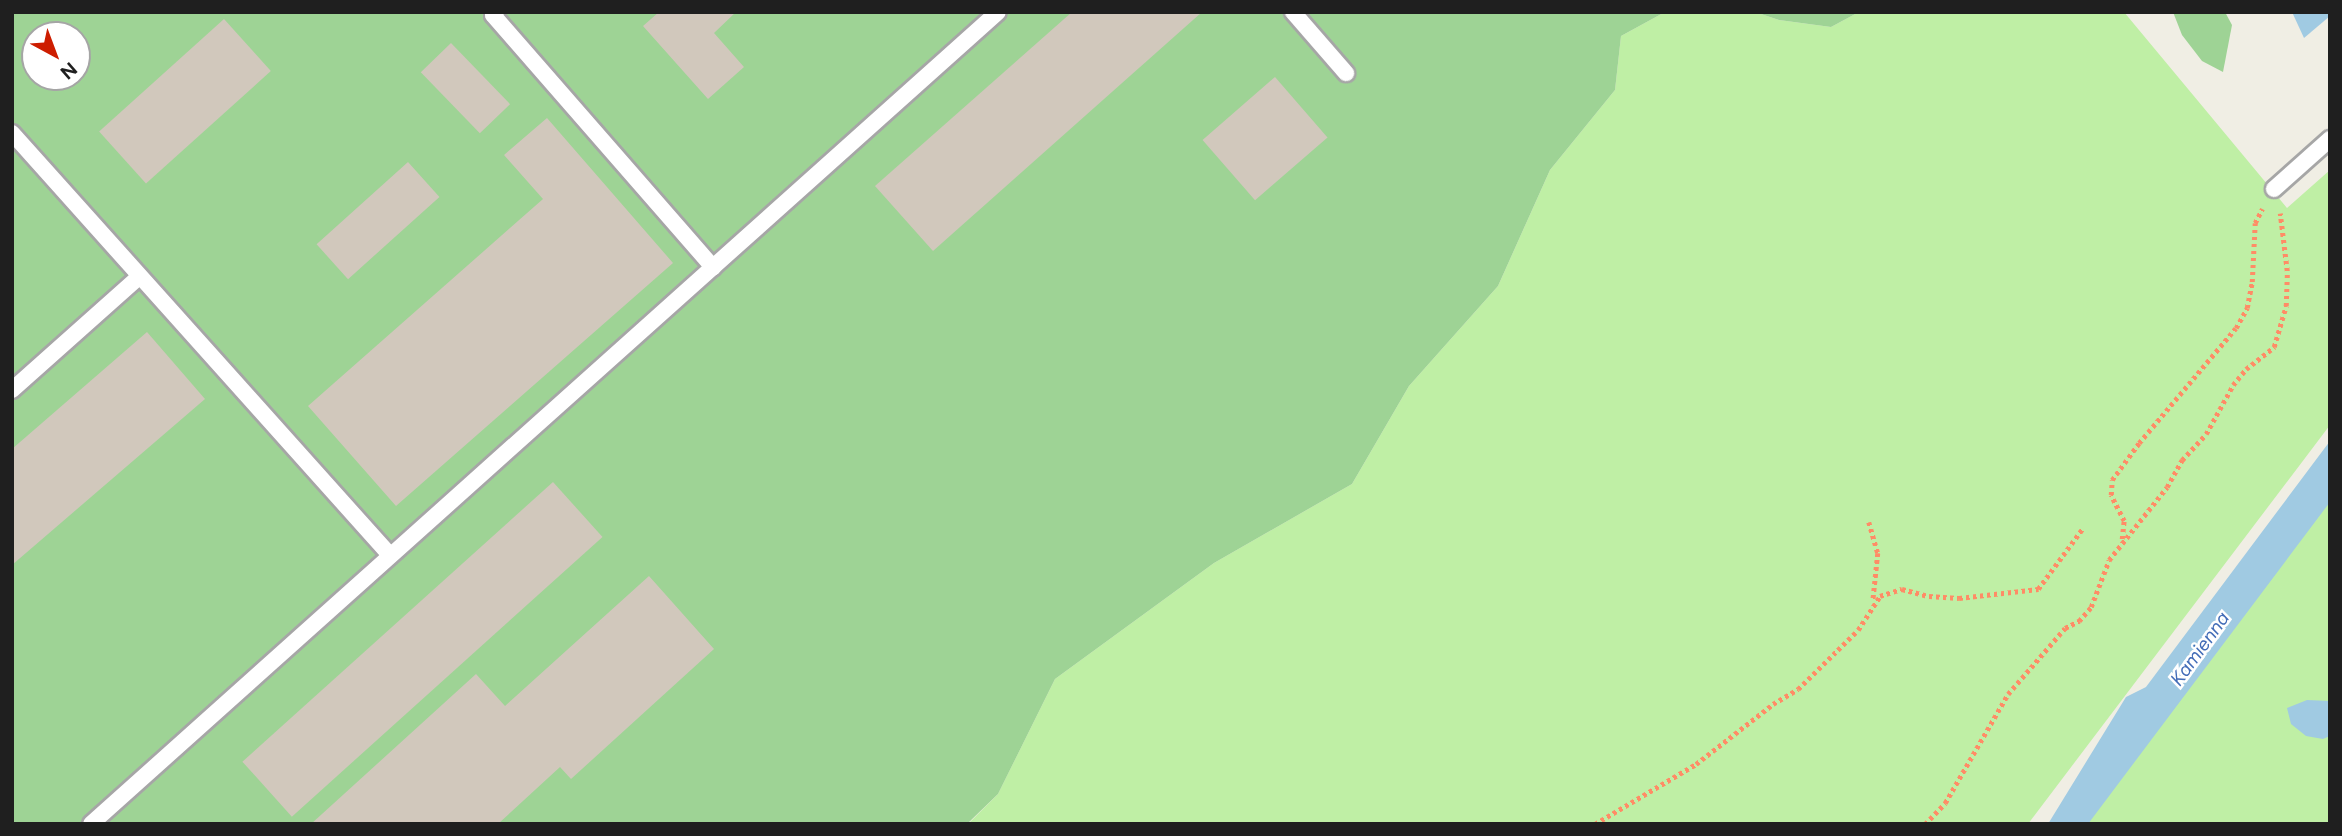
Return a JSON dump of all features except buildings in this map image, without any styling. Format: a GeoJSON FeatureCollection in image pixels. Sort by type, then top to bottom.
{"type":"FeatureCollection","features":[{"type":"Feature","properties":{"kind":"lane"},"geometry":{"type":"LineString","coordinates":[[496,12],[493,15],[713,267]]}},
{"type":"Feature","properties":{"kind":"lane"},"geometry":{"type":"LineString","coordinates":[[91,824],[998,12]]}},
{"type":"Feature","properties":{"kind":"lane"},"geometry":{"type":"LineString","coordinates":[[1293,12],[1346,73]]}},
{"type":"Feature","properties":{"kind":"lane"},"geometry":{"type":"LineString","coordinates":[[12,134],[390,554]]}},
{"type":"Feature","properties":{"kind":"lane"},"geometry":{"type":"LineString","coordinates":[[2274,189],[2330,139]]}},
{"type":"Feature","properties":{"kind":"lane"},"geometry":{"type":"LineString","coordinates":[[12,390],[140,276]]}},
{"type":"Feature","properties":{"kind":"path"},"geometry":{"type":"LineString","coordinates":[[1925,824],[1955,786],[2008,694],[2065,628],[2079,621],[2091,607],[2100,578],[2122,544],[2168,487],[2182,460],[2206,434],[2233,385],[2246,369],[2274,347],[2286,306],[2287,271],[2274,189]]}},
{"type":"Feature","properties":{"kind":"path"},"geometry":{"type":"LineString","coordinates":[[2122,544],[2124,522],[2111,495],[2112,480],[2139,443],[2236,328],[2247,308],[2252,282],[2255,223],[2274,189]]}},
{"type":"Feature","properties":{"kind":"path"},"geometry":{"type":"LineString","coordinates":[[1595,824],[1696,764],[1773,704],[1798,689],[1858,630],[1871,612],[1878,553],[1869,522]]}},
{"type":"Feature","properties":{"kind":"path"},"geometry":{"type":"LineString","coordinates":[[1873,602],[1880,596],[1902,589],[1929,596],[1959,598],[2038,589],[2083,528]]}},
{"type":"Feature","properties":{"kind":"green space"},"geometry":{"type":"Polygon","coordinates":[[[12,12],[1665,12],[1621,36],[1615,90],[1550,170],[1498,286],[1409,386],[1352,484],[1214,563],[1055,679],[998,794],[967,824],[12,824],[12,12]]]}},
{"type":"Feature","properties":{"kind":"green space"},"geometry":{"type":"Polygon","coordinates":[[[1665,12],[1755,12],[1779,20],[1831,27],[1859,12],[2124,12],[2287,208],[2330,170],[2330,425],[2028,824],[968,824],[998,794],[1055,679],[1214,563],[1352,484],[1409,386],[1498,286],[1550,170],[1615,90],[1621,36],[1665,12]]]}},
{"type":"Feature","properties":{"kind":"green space"},"geometry":{"type":"Polygon","coordinates":[[[1755,12],[1859,12],[1831,27],[1779,20],[1755,12]]]}},
{"type":"Feature","properties":{"kind":"green space"},"geometry":{"type":"Polygon","coordinates":[[[2173,12],[2225,12],[2232,25],[2223,72],[2202,61],[2182,35],[2173,12]]]}},
{"type":"Feature","properties":{"kind":"green space"},"geometry":{"type":"Polygon","coordinates":[[[2330,487],[2330,824],[2080,824],[2330,487]]]}},
{"type":"Feature","properties":{"kind":"water"},"geometry":{"type":"Polygon","coordinates":[[[2292,12],[2330,12],[2330,16],[2304,38],[2292,12]]]}},
{"type":"Feature","properties":{"kind":"water","name":"Kamienna"},"geometry":{"type":"Polygon","coordinates":[[[2330,441],[2330,502],[2088,824],[2048,824],[2126,697],[2146,687],[2330,441]]]}},
{"type":"Feature","properties":{"kind":"water"},"geometry":{"type":"Polygon","coordinates":[[[2307,700],[2330,701],[2330,736],[2323,739],[2306,736],[2291,724],[2287,708],[2307,700]]]}}]}
